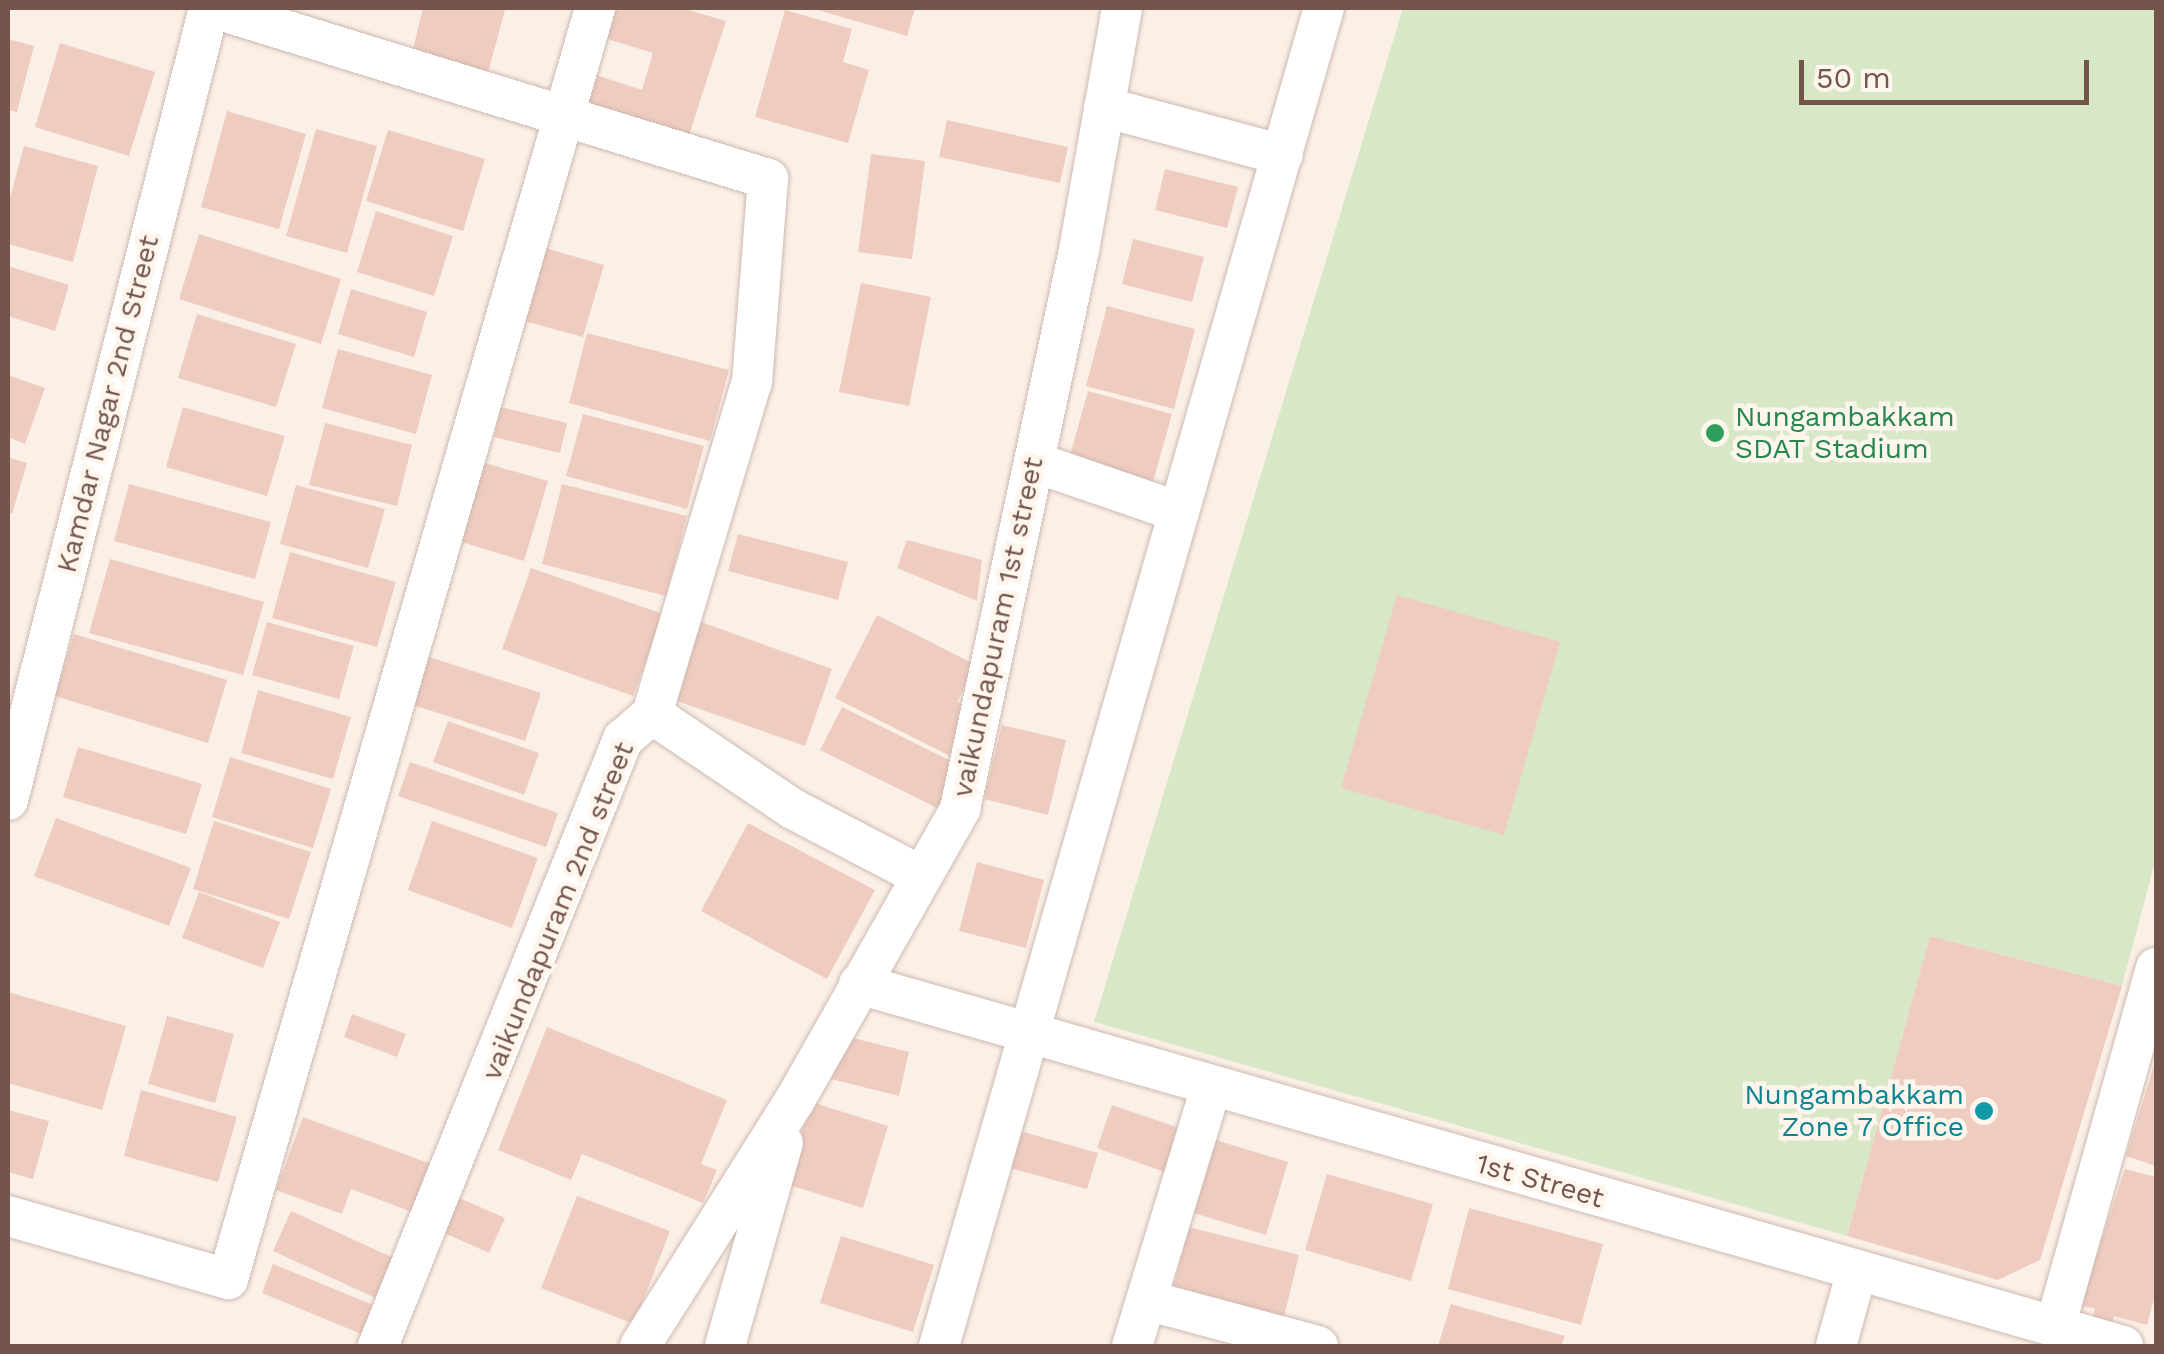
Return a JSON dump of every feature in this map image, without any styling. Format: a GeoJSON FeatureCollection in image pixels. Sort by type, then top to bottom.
{"type":"FeatureCollection","features":[{"type":"Feature","properties":{"kind":"street"},"geometry":{"type":"LineString","coordinates":[[211,8],[562,113]]}},
{"type":"Feature","properties":{"kind":"street","name":"Kamdar Nagar 2nd Street"},"geometry":{"type":"LineString","coordinates":[[8,800],[211,8]]}},
{"type":"Feature","properties":{"kind":"street"},"geometry":{"type":"LineString","coordinates":[[8,1216],[228,1279],[595,8]]}},
{"type":"Feature","properties":{"kind":"street","name":"vaikundapuram 1st street"},"geometry":{"type":"LineString","coordinates":[[640,1346],[795,1100],[960,808],[1034,462],[1122,8]]}},
{"type":"Feature","properties":{"kind":"street"},"geometry":{"type":"LineString","coordinates":[[939,1346],[1324,8]]}},
{"type":"Feature","properties":{"kind":"street"},"geometry":{"type":"LineString","coordinates":[[1104,108],[1283,155]]}},
{"type":"Feature","properties":{"kind":"street","name":"vaikundapuram 2nd street"},"geometry":{"type":"LineString","coordinates":[[378,1346],[623,739],[652,714],[752,382],[768,179],[562,113]]}},
{"type":"Feature","properties":{"kind":"street"},"geometry":{"type":"LineString","coordinates":[[1034,462],[1179,512]]}},
{"type":"Feature","properties":{"kind":"street"},"geometry":{"type":"LineString","coordinates":[[652,714],[792,809],[921,876]]}},
{"type":"Feature","properties":{"kind":"street"},"geometry":{"type":"LineString","coordinates":[[2055,1327],[2155,981]]}},
{"type":"Feature","properties":{"kind":"street","name":"1st Street"},"geometry":{"type":"LineString","coordinates":[[860,984],[1026,1036],[2124,1346]]}},
{"type":"Feature","properties":{"kind":"street"},"geometry":{"type":"LineString","coordinates":[[1132,1346],[1210,1087]]}},
{"type":"Feature","properties":{"kind":"street"},"geometry":{"type":"LineString","coordinates":[[726,1346],[795,1100]]}},
{"type":"Feature","properties":{"kind":"street"},"geometry":{"type":"LineString","coordinates":[[1836,1346],[1857,1271]]}},
{"type":"Feature","properties":{"kind":"street"},"geometry":{"type":"LineString","coordinates":[[1146,1300],[1318,1346]]}},
{"type":"Feature","properties":{"kind":"green space","name":"Nungambakkam SDAT Stadium"},"geometry":{"type":"Polygon","coordinates":[[[1403,8],[2156,8],[2156,858],[2122,986],[1930,936],[1847,1236],[1094,1022],[1403,8]]]}},
{"type":"Feature","properties":{"kind":"building"},"geometry":{"type":"Polygon","coordinates":[[[423,8],[505,10],[488,73],[412,53],[423,8]]]}},
{"type":"Feature","properties":{"kind":"building"},"geometry":{"type":"Polygon","coordinates":[[[613,8],[682,8],[726,21],[688,138],[582,104],[593,74],[642,90],[653,53],[604,38],[613,8]]]}},
{"type":"Feature","properties":{"kind":"building"},"geometry":{"type":"Polygon","coordinates":[[[811,8],[915,8],[907,36],[811,8]]]}},
{"type":"Feature","properties":{"kind":"building"},"geometry":{"type":"Polygon","coordinates":[[[785,10],[852,29],[843,62],[869,70],[848,143],[755,117],[785,10]]]}},
{"type":"Feature","properties":{"kind":"building"},"geometry":{"type":"Polygon","coordinates":[[[8,39],[34,46],[17,112],[8,110],[8,39]]]}},
{"type":"Feature","properties":{"kind":"building"},"geometry":{"type":"Polygon","coordinates":[[[60,43],[155,72],[129,156],[35,127],[60,43]]]}},
{"type":"Feature","properties":{"kind":"building"},"geometry":{"type":"Polygon","coordinates":[[[227,111],[306,134],[279,229],[201,207],[227,111]]]}},
{"type":"Feature","properties":{"kind":"building"},"geometry":{"type":"Polygon","coordinates":[[[947,120],[1068,147],[1060,183],[939,157],[947,120]]]}},
{"type":"Feature","properties":{"kind":"building"},"geometry":{"type":"Polygon","coordinates":[[[316,129],[377,146],[347,253],[286,236],[316,129]]]}},
{"type":"Feature","properties":{"kind":"building"},"geometry":{"type":"Polygon","coordinates":[[[388,130],[485,159],[463,231],[366,201],[388,130]]]}},
{"type":"Feature","properties":{"kind":"building"},"geometry":{"type":"Polygon","coordinates":[[[24,146],[98,166],[73,262],[8,244],[8,205],[24,146]]]}},
{"type":"Feature","properties":{"kind":"building"},"geometry":{"type":"Polygon","coordinates":[[[871,154],[925,161],[912,259],[858,252],[871,154]]]}},
{"type":"Feature","properties":{"kind":"building"},"geometry":{"type":"Polygon","coordinates":[[[1165,169],[1238,187],[1227,228],[1155,210],[1165,169]]]}},
{"type":"Feature","properties":{"kind":"building"},"geometry":{"type":"Polygon","coordinates":[[[376,211],[453,236],[434,296],[357,272],[376,211]]]}},
{"type":"Feature","properties":{"kind":"building"},"geometry":{"type":"Polygon","coordinates":[[[199,234],[341,279],[321,344],[179,299],[199,234]]]}},
{"type":"Feature","properties":{"kind":"building"},"geometry":{"type":"Polygon","coordinates":[[[1133,239],[1204,257],[1192,302],[1122,284],[1133,239]]]}},
{"type":"Feature","properties":{"kind":"building"},"geometry":{"type":"Polygon","coordinates":[[[538,246],[604,265],[583,337],[517,319],[538,246]]]}},
{"type":"Feature","properties":{"kind":"building"},"geometry":{"type":"Polygon","coordinates":[[[8,266],[69,285],[55,331],[8,316],[8,266]]]}},
{"type":"Feature","properties":{"kind":"building"},"geometry":{"type":"Polygon","coordinates":[[[861,283],[931,297],[909,406],[839,392],[861,283]]]}},
{"type":"Feature","properties":{"kind":"building"},"geometry":{"type":"Polygon","coordinates":[[[351,289],[427,312],[414,357],[338,334],[351,289]]]}},
{"type":"Feature","properties":{"kind":"building"},"geometry":{"type":"Polygon","coordinates":[[[1107,306],[1195,329],[1174,409],[1086,386],[1107,306]]]}},
{"type":"Feature","properties":{"kind":"building"},"geometry":{"type":"Polygon","coordinates":[[[197,314],[296,344],[276,407],[178,378],[197,314]]]}},
{"type":"Feature","properties":{"kind":"building"},"geometry":{"type":"Polygon","coordinates":[[[587,333],[729,370],[710,441],[569,403],[587,333]]]}},
{"type":"Feature","properties":{"kind":"building"},"geometry":{"type":"Polygon","coordinates":[[[338,349],[432,375],[416,434],[322,408],[338,349]]]}},
{"type":"Feature","properties":{"kind":"building"},"geometry":{"type":"Polygon","coordinates":[[[8,375],[45,388],[25,444],[8,437],[8,375]]]}},
{"type":"Feature","properties":{"kind":"building"},"geometry":{"type":"Polygon","coordinates":[[[1088,391],[1172,414],[1153,482],[1069,459],[1088,391]]]}},
{"type":"Feature","properties":{"kind":"building"},"geometry":{"type":"Polygon","coordinates":[[[183,407],[285,436],[267,496],[166,467],[183,407]]]}},
{"type":"Feature","properties":{"kind":"building"},"geometry":{"type":"Polygon","coordinates":[[[501,407],[567,423],[560,453],[494,437],[501,407]]]}},
{"type":"Feature","properties":{"kind":"building"},"geometry":{"type":"Polygon","coordinates":[[[583,414],[704,446],[687,509],[566,476],[583,414]]]}},
{"type":"Feature","properties":{"kind":"building"},"geometry":{"type":"Polygon","coordinates":[[[325,423],[412,445],[397,506],[309,485],[325,423]]]}},
{"type":"Feature","properties":{"kind":"building"},"geometry":{"type":"Polygon","coordinates":[[[8,457],[27,463],[12,514],[8,513],[8,457]]]}},
{"type":"Feature","properties":{"kind":"building"},"geometry":{"type":"Polygon","coordinates":[[[478,461],[548,481],[524,561],[455,540],[478,461]]]}},
{"type":"Feature","properties":{"kind":"building"},"geometry":{"type":"Polygon","coordinates":[[[129,484],[271,522],[255,579],[114,541],[129,484]]]}},
{"type":"Feature","properties":{"kind":"building"},"geometry":{"type":"Polygon","coordinates":[[[562,484],[687,516],[666,596],[542,564],[562,484]]]}},
{"type":"Feature","properties":{"kind":"building"},"geometry":{"type":"Polygon","coordinates":[[[296,485],[385,509],[368,568],[280,544],[296,485]]]}},
{"type":"Feature","properties":{"kind":"building"},"geometry":{"type":"Polygon","coordinates":[[[738,534],[848,562],[838,600],[728,571],[738,534]]]}},
{"type":"Feature","properties":{"kind":"building"},"geometry":{"type":"Polygon","coordinates":[[[907,540],[982,560],[977,601],[897,568],[907,540]]]}},
{"type":"Feature","properties":{"kind":"building"},"geometry":{"type":"Polygon","coordinates":[[[290,552],[396,582],[377,647],[272,618],[290,552]]]}},
{"type":"Feature","properties":{"kind":"building"},"geometry":{"type":"Polygon","coordinates":[[[110,559],[264,602],[243,675],[89,633],[110,559]]]}},
{"type":"Feature","properties":{"kind":"building"},"geometry":{"type":"Polygon","coordinates":[[[531,568],[663,614],[633,696],[502,649],[531,568]]]}},
{"type":"Feature","properties":{"kind":"building"},"geometry":{"type":"Polygon","coordinates":[[[1397,595],[1560,642],[1504,835],[1341,788],[1397,595]]]}},
{"type":"Feature","properties":{"kind":"building"},"geometry":{"type":"Polygon","coordinates":[[[877,615],[976,665],[957,702],[976,711],[952,757],[835,698],[877,615]]]}},
{"type":"Feature","properties":{"kind":"building"},"geometry":{"type":"Polygon","coordinates":[[[267,622],[354,646],[339,699],[252,675],[267,622]]]}},
{"type":"Feature","properties":{"kind":"building"},"geometry":{"type":"Polygon","coordinates":[[[701,622],[832,669],[805,746],[674,700],[701,622]]]}},
{"type":"Feature","properties":{"kind":"building"},"geometry":{"type":"Polygon","coordinates":[[[74,634],[227,680],[208,743],[55,696],[74,634]]]}},
{"type":"Feature","properties":{"kind":"building"},"geometry":{"type":"Polygon","coordinates":[[[423,655],[541,693],[525,741],[407,703],[423,655]]]}},
{"type":"Feature","properties":{"kind":"building"},"geometry":{"type":"Polygon","coordinates":[[[258,690],[351,717],[333,779],[241,753],[258,690]]]}},
{"type":"Feature","properties":{"kind":"building"},"geometry":{"type":"Polygon","coordinates":[[[842,707],[959,765],[937,808],[820,750],[842,707]]]}},
{"type":"Feature","properties":{"kind":"building"},"geometry":{"type":"Polygon","coordinates":[[[448,721],[539,753],[524,795],[433,762],[448,721]]]}},
{"type":"Feature","properties":{"kind":"building"},"geometry":{"type":"Polygon","coordinates":[[[1002,725],[1066,740],[1048,815],[984,799],[1002,725]]]}},
{"type":"Feature","properties":{"kind":"building"},"geometry":{"type":"Polygon","coordinates":[[[78,747],[202,784],[186,834],[63,797],[78,747]]]}},
{"type":"Feature","properties":{"kind":"building"},"geometry":{"type":"Polygon","coordinates":[[[230,757],[331,789],[313,848],[212,817],[230,757]]]}},
{"type":"Feature","properties":{"kind":"building"},"geometry":{"type":"Polygon","coordinates":[[[410,762],[558,813],[546,847],[398,796],[410,762]]]}},
{"type":"Feature","properties":{"kind":"building"},"geometry":{"type":"Polygon","coordinates":[[[56,818],[191,868],[169,926],[34,876],[56,818]]]}},
{"type":"Feature","properties":{"kind":"building"},"geometry":{"type":"Polygon","coordinates":[[[214,821],[311,852],[289,919],[193,889],[214,821]]]}},
{"type":"Feature","properties":{"kind":"building"},"geometry":{"type":"Polygon","coordinates":[[[432,821],[538,858],[512,928],[408,890],[432,821]]]}},
{"type":"Feature","properties":{"kind":"building"},"geometry":{"type":"Polygon","coordinates":[[[748,823],[875,890],[827,979],[701,911],[748,823]]]}},
{"type":"Feature","properties":{"kind":"building"},"geometry":{"type":"Polygon","coordinates":[[[977,862],[1044,880],[1026,948],[959,931],[977,862]]]}},
{"type":"Feature","properties":{"kind":"building"},"geometry":{"type":"Polygon","coordinates":[[[199,892],[280,922],[263,968],[182,938],[199,892]]]}},
{"type":"Feature","properties":{"kind":"building","name":"Nungambakkam Zone 7 Office"},"geometry":{"type":"Polygon","coordinates":[[[1930,936],[2122,986],[2040,1260],[1998,1280],[1847,1236],[1930,936]]]}},
{"type":"Feature","properties":{"kind":"building"},"geometry":{"type":"Polygon","coordinates":[[[8,992],[126,1026],[102,1110],[8,1083],[8,992]]]}},
{"type":"Feature","properties":{"kind":"building"},"geometry":{"type":"Polygon","coordinates":[[[352,1014],[406,1034],[397,1057],[344,1037],[352,1014]]]}},
{"type":"Feature","properties":{"kind":"building"},"geometry":{"type":"Polygon","coordinates":[[[167,1016],[234,1034],[215,1103],[148,1084],[167,1016]]]}},
{"type":"Feature","properties":{"kind":"building"},"geometry":{"type":"Polygon","coordinates":[[[547,1027],[727,1100],[701,1164],[717,1170],[703,1203],[582,1154],[571,1180],[498,1150],[547,1027]]]}},
{"type":"Feature","properties":{"kind":"building"},"geometry":{"type":"Polygon","coordinates":[[[838,1034],[909,1052],[899,1096],[827,1078],[838,1034]]]}},
{"type":"Feature","properties":{"kind":"building"},"geometry":{"type":"Polygon","coordinates":[[[2156,1059],[2156,1166],[2126,1156],[2156,1059]]]}},
{"type":"Feature","properties":{"kind":"building"},"geometry":{"type":"Polygon","coordinates":[[[141,1090],[237,1117],[218,1182],[124,1156],[141,1090]]]}},
{"type":"Feature","properties":{"kind":"building"},"geometry":{"type":"Polygon","coordinates":[[[811,1102],[888,1126],[863,1208],[786,1184],[811,1102]]]}},
{"type":"Feature","properties":{"kind":"building"},"geometry":{"type":"Polygon","coordinates":[[[1112,1105],[1188,1131],[1173,1175],[1097,1148],[1112,1105]]]}},
{"type":"Feature","properties":{"kind":"building"},"geometry":{"type":"Polygon","coordinates":[[[8,1110],[49,1121],[33,1179],[8,1172],[8,1110]]]}},
{"type":"Feature","properties":{"kind":"building"},"geometry":{"type":"Polygon","coordinates":[[[303,1117],[445,1169],[428,1218],[351,1189],[342,1214],[276,1190],[303,1117]]]}},
{"type":"Feature","properties":{"kind":"building"},"geometry":{"type":"Polygon","coordinates":[[[1020,1131],[1098,1153],[1087,1189],[1010,1168],[1020,1131]]]}},
{"type":"Feature","properties":{"kind":"building"},"geometry":{"type":"Polygon","coordinates":[[[1209,1138],[1288,1162],[1266,1235],[1187,1211],[1209,1138]]]}},
{"type":"Feature","properties":{"kind":"building"},"geometry":{"type":"Polygon","coordinates":[[[2125,1169],[2156,1177],[2156,1292],[2147,1325],[2114,1316],[2109,1332],[2090,1327],[2095,1309],[2080,1305],[2125,1169]]]}},
{"type":"Feature","properties":{"kind":"building"},"geometry":{"type":"Polygon","coordinates":[[[1327,1174],[1433,1204],[1411,1281],[1305,1250],[1327,1174]]]}},
{"type":"Feature","properties":{"kind":"building"},"geometry":{"type":"Polygon","coordinates":[[[455,1196],[505,1218],[489,1253],[440,1231],[455,1196]]]}},
{"type":"Feature","properties":{"kind":"building"},"geometry":{"type":"Polygon","coordinates":[[[577,1196],[670,1231],[634,1324],[541,1288],[577,1196]]]}},
{"type":"Feature","properties":{"kind":"building"},"geometry":{"type":"Polygon","coordinates":[[[1469,1208],[1603,1244],[1581,1325],[1448,1289],[1469,1208]]]}},
{"type":"Feature","properties":{"kind":"building"},"geometry":{"type":"Polygon","coordinates":[[[291,1211],[409,1265],[391,1305],[273,1251],[291,1211]]]}},
{"type":"Feature","properties":{"kind":"building"},"geometry":{"type":"Polygon","coordinates":[[[1189,1227],[1299,1255],[1282,1325],[1171,1297],[1189,1227]]]}},
{"type":"Feature","properties":{"kind":"building"},"geometry":{"type":"Polygon","coordinates":[[[841,1236],[934,1265],[913,1332],[820,1303],[841,1236]]]}},
{"type":"Feature","properties":{"kind":"building"},"geometry":{"type":"Polygon","coordinates":[[[273,1264],[383,1309],[371,1338],[262,1293],[273,1264]]]}},
{"type":"Feature","properties":{"kind":"building"},"geometry":{"type":"Polygon","coordinates":[[[1451,1304],[1565,1336],[1561,1346],[1438,1346],[1451,1304]]]}},
{"type":"Feature","properties":{"kind":"place","name":"Nungambakkam SDAT Stadium"},"geometry":{"type":"Point","coordinates":[1715,433]}},
{"type":"Feature","properties":{"kind":"place","name":"Nungambakkam Zone 7 Office"},"geometry":{"type":"Point","coordinates":[1984,1111]}}]}
